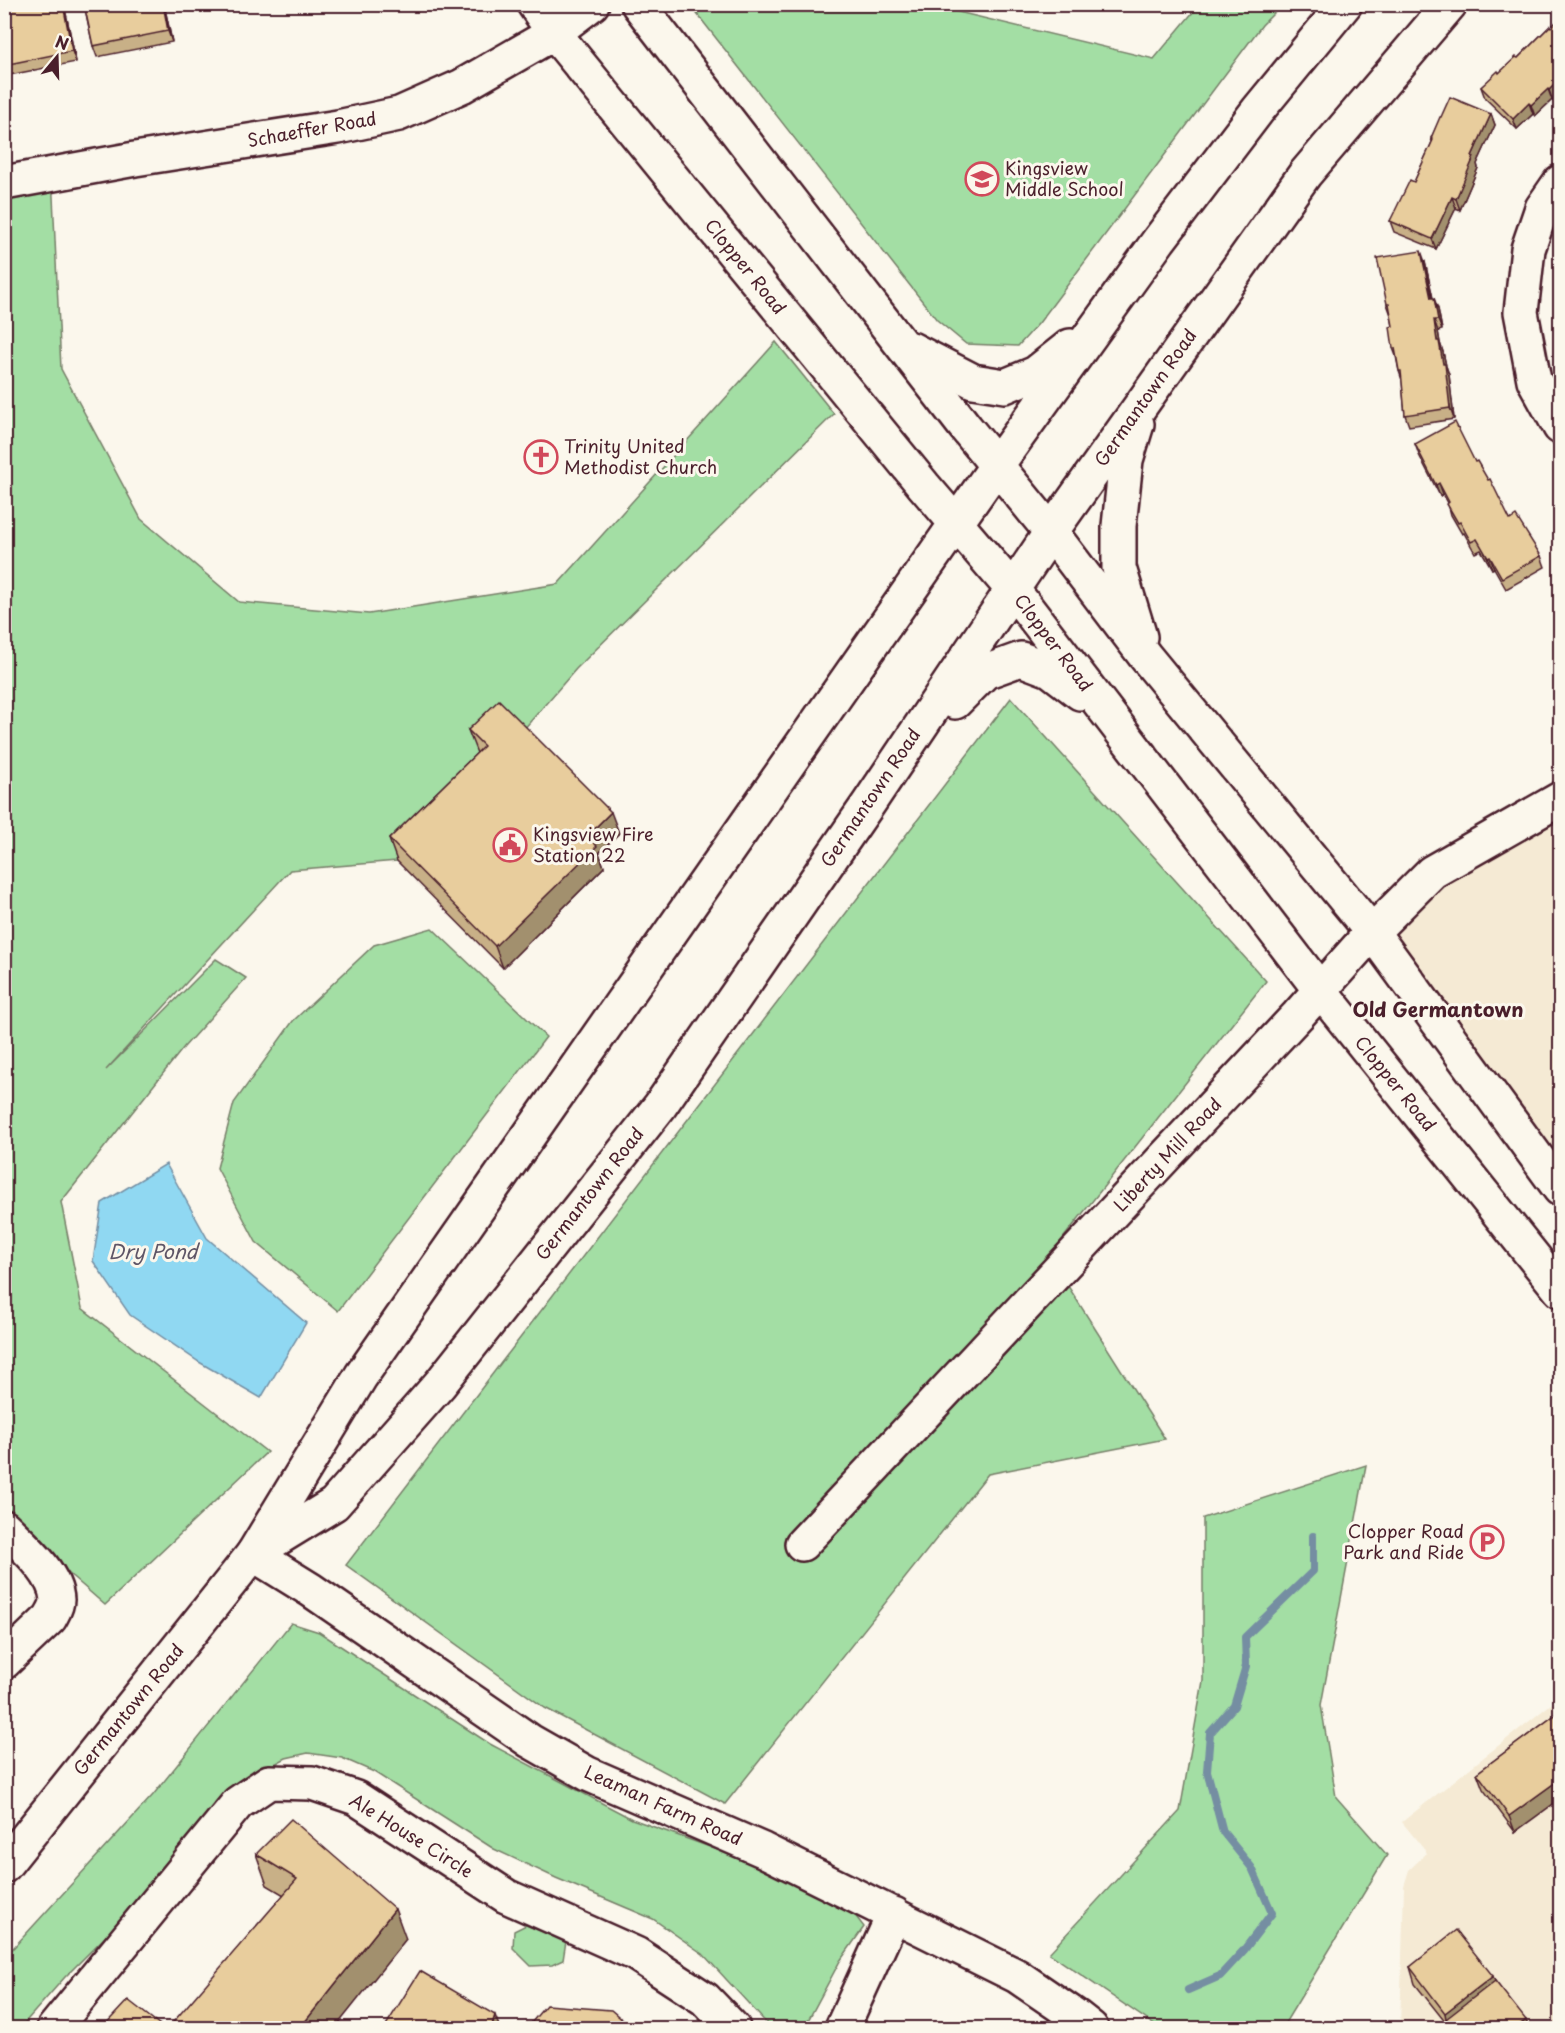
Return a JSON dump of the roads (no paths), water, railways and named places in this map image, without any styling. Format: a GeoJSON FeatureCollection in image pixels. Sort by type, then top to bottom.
{"type":"FeatureCollection","features":[{"type":"Feature","properties":{"kind":"main road","name":"Clopper Road"},"geometry":{"type":"LineString","coordinates":[[534,4],[554,33],[956,524],[1013,590],[1320,990],[1560,1290]]}},
{"type":"Feature","properties":{"kind":"main road","name":"Schaeffer Road"},"geometry":{"type":"LineString","coordinates":[[4,183],[135,159],[338,127],[399,114],[462,86],[554,33],[592,4]]}},
{"type":"Feature","properties":{"kind":"main road"},"geometry":{"type":"LineString","coordinates":[[638,4],[966,428],[1051,532],[1145,656],[1372,932],[1560,1189]]}},
{"type":"Feature","properties":{"kind":"main road","name":"Germantown Road"},"geometry":{"type":"LineString","coordinates":[[4,1866],[253,1554],[361,1376],[997,465],[1159,240],[1258,110],[1345,4]]}},
{"type":"Feature","properties":{"kind":"main road","name":"Germantown Road"},"geometry":{"type":"LineString","coordinates":[[253,1554],[334,1504],[440,1384],[660,1106],[1051,532],[1305,174],[1450,4]]}},
{"type":"Feature","properties":{"kind":"main road"},"geometry":{"type":"LineString","coordinates":[[1560,182],[1542,208],[1528,249],[1521,312],[1534,380],[1560,427]]}},
{"type":"Feature","properties":{"kind":"main road"},"geometry":{"type":"LineString","coordinates":[[902,345],[973,381],[1005,386],[1036,373],[1102,320]]}},
{"type":"Feature","properties":{"kind":"main road"},"geometry":{"type":"LineString","coordinates":[[1144,401],[1126,460],[1119,526],[1119,568],[1145,656]]}},
{"type":"Feature","properties":{"kind":"main road"},"geometry":{"type":"LineString","coordinates":[[897,761],[985,672],[1021,660],[1050,670],[1108,715]]}},
{"type":"Feature","properties":{"kind":"main road","name":"Liberty Mill Road"},"geometry":{"type":"LineString","coordinates":[[802,1544],[1372,932],[1432,872],[1560,799]]}},
{"type":"Feature","properties":{"kind":"main road"},"geometry":{"type":"LineString","coordinates":[[4,1527],[40,1564],[51,1581],[57,1600],[50,1618],[4,1662]]}},
{"type":"Feature","properties":{"kind":"main road","name":"Leaman Farm Road"},"geometry":{"type":"LineString","coordinates":[[253,1554],[310,1590],[530,1741],[588,1774],[763,1850],[1017,1976],[1091,2028]]}},
{"type":"Feature","properties":{"kind":"main road","name":"Ale House Circle"},"geometry":{"type":"LineString","coordinates":[[54,2028],[238,1803],[269,1782],[312,1783],[356,1798],[506,1896],[636,1954],[705,1999],[733,2028]]}},
{"type":"Feature","properties":{"kind":"main road"},"geometry":{"type":"LineString","coordinates":[[842,2028],[894,1914]]}},
{"type":"Feature","properties":{"kind":"water","name":"Dry Pond"},"geometry":{"type":"Polygon","coordinates":[[[166,1164],[207,1238],[306,1323],[261,1398],[199,1362],[130,1315],[93,1261],[102,1203],[166,1164]]]}},
{"type":"Feature","properties":{"kind":"waterway"},"geometry":{"type":"LineString","coordinates":[[1188,1990],[1220,1976],[1244,1950],[1272,1913],[1252,1868],[1223,1832],[1207,1771],[1210,1733],[1234,1706],[1246,1666],[1245,1637],[1313,1571],[1313,1536]]}},
{"type":"Feature","properties":{"kind":"place","name":"Kingsview Middle School"},"geometry":{"type":"Point","coordinates":[982,179]}},
{"type":"Feature","properties":{"kind":"place","name":"Trinity United Methodist Church"},"geometry":{"type":"Point","coordinates":[541,457]}},
{"type":"Feature","properties":{"kind":"place","name":"Kingsview Fire Station 22"},"geometry":{"type":"Point","coordinates":[510,845]}},
{"type":"Feature","properties":{"kind":"place","name":"Clopper Road Park and Ride"},"geometry":{"type":"Point","coordinates":[1487,1542]}},
{"type":"Feature","properties":{"kind":"district","name":"Old Germantown"},"geometry":{"type":"Point","coordinates":[1438,1010]}}]}
